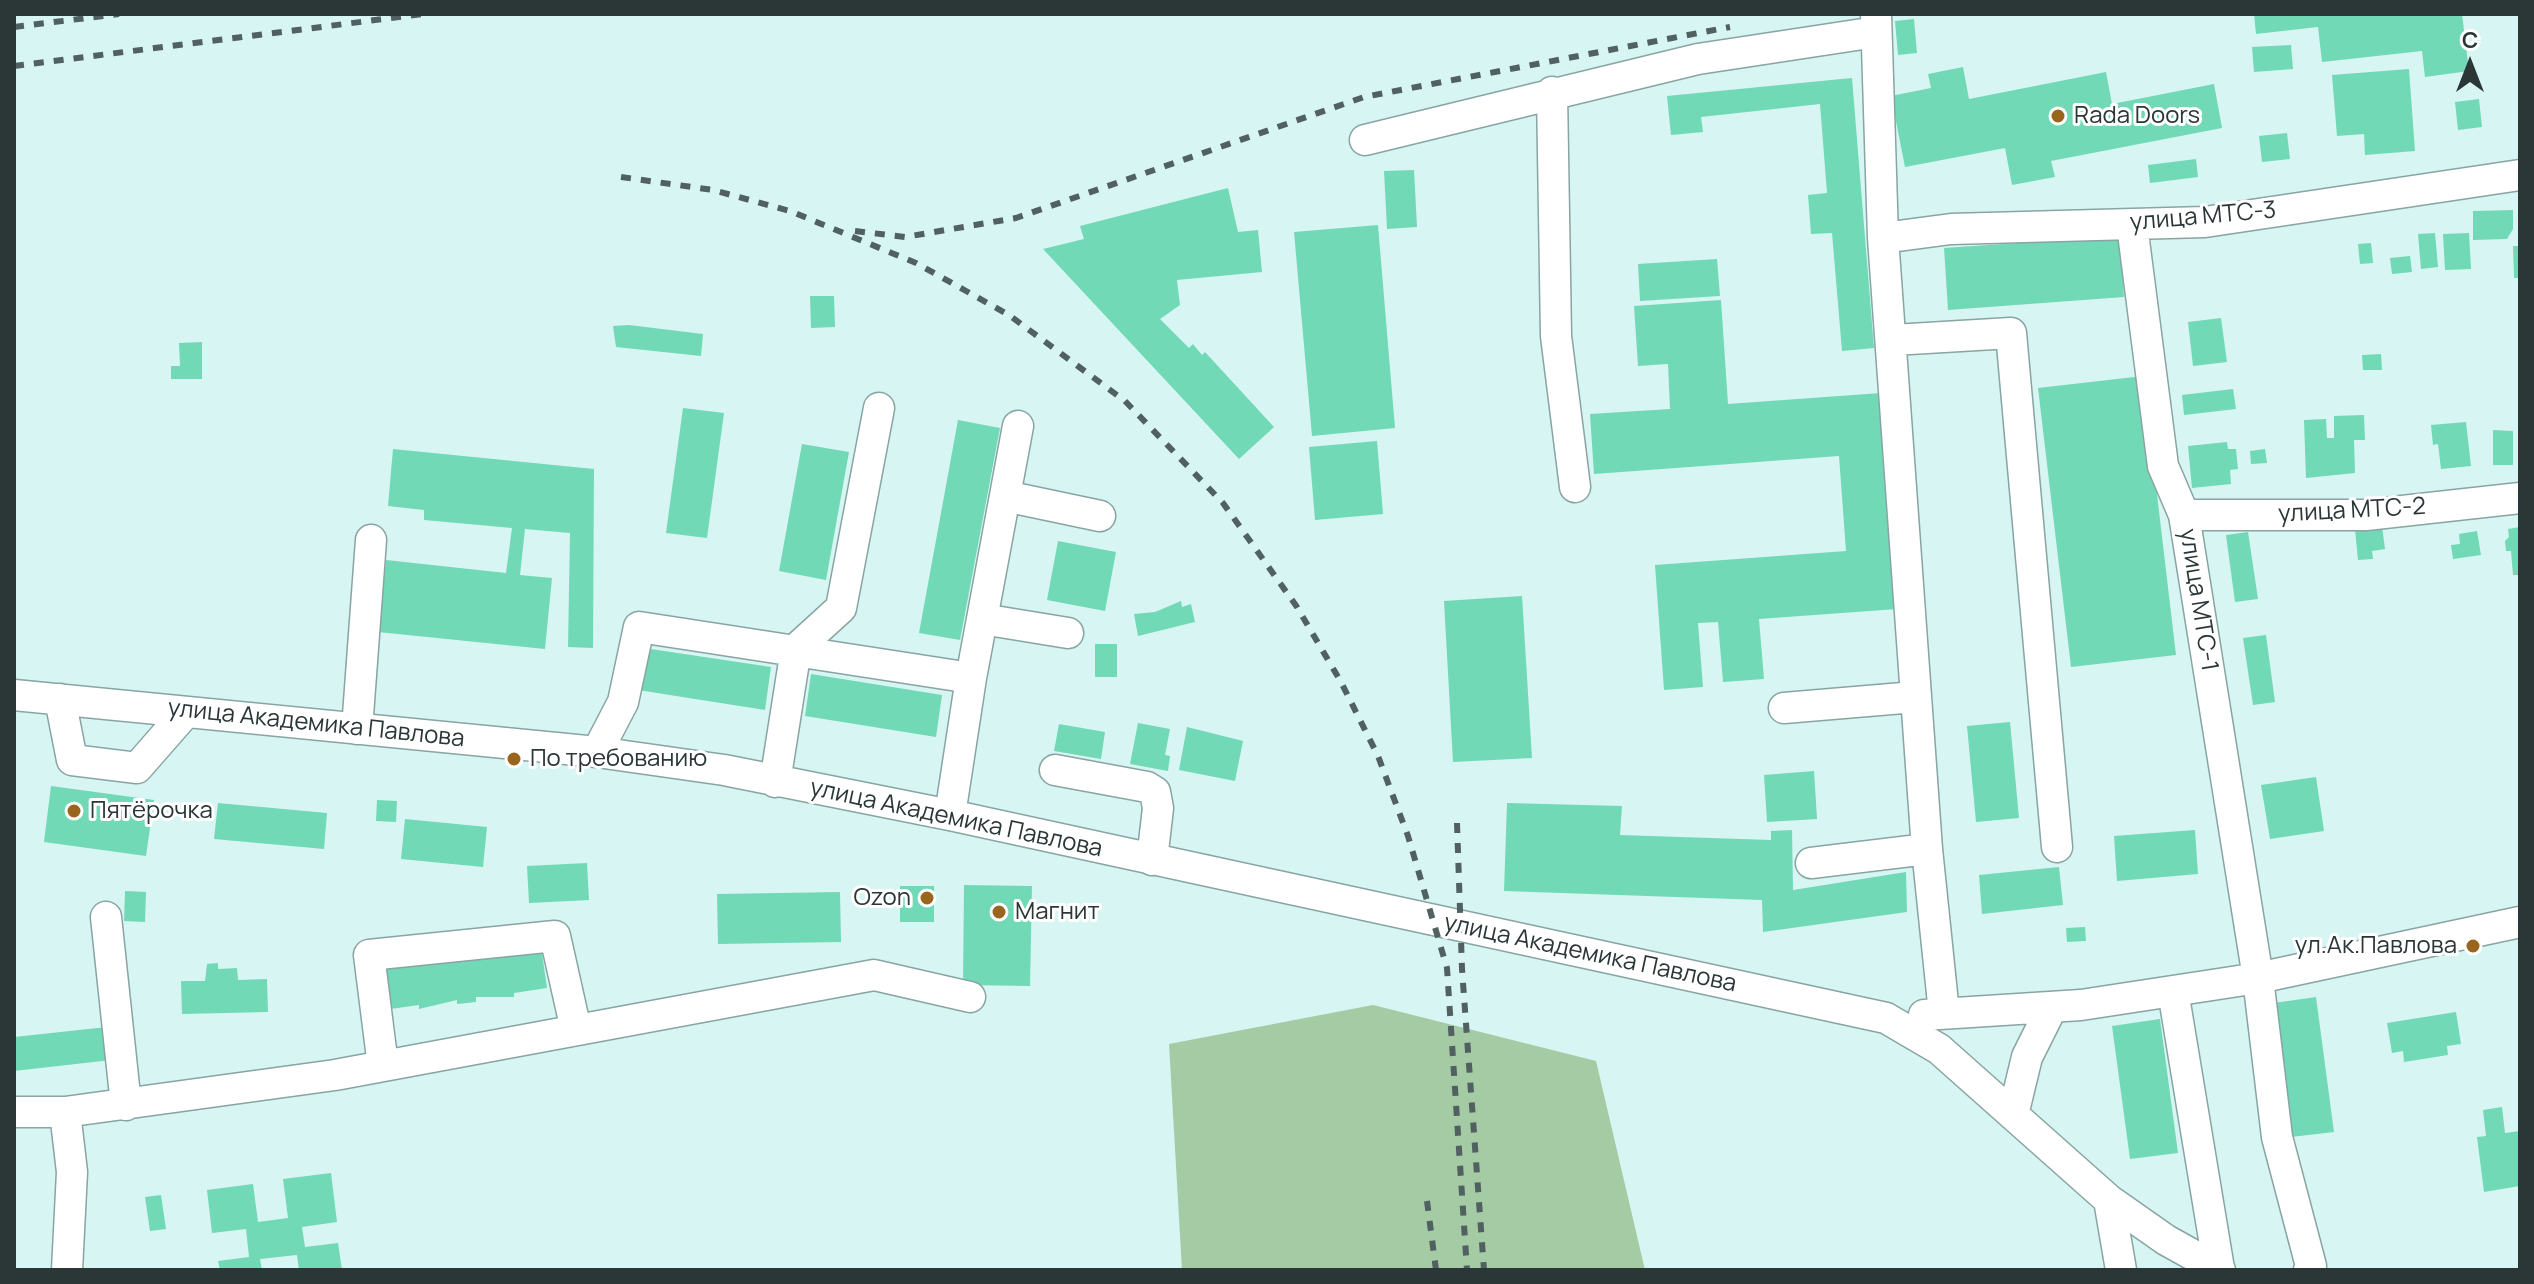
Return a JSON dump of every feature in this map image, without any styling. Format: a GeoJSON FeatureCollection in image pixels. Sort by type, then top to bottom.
{"type":"FeatureCollection","features":[{"type":"Feature","properties":{"kind":"street"},"geometry":{"type":"LineString","coordinates":[[1365,140],[1552,92],[1876,23],[1883,238],[1893,340],[1915,697],[1944,1013]]}},
{"type":"Feature","properties":{"kind":"street"},"geometry":{"type":"LineString","coordinates":[[1552,92],[1556,336],[1575,487]]}},
{"type":"Feature","properties":{"kind":"street","name":"улица МТС-3"},"geometry":{"type":"LineString","coordinates":[[1883,238],[1951,229],[2205,222],[2520,175]]}},
{"type":"Feature","properties":{"kind":"street","name":"улица МТС-1"},"geometry":{"type":"LineString","coordinates":[[2132,225],[2163,466],[2184,515],[2258,978],[2277,1137],[2311,1266],[2309,1270]]}},
{"type":"Feature","properties":{"kind":"street"},"geometry":{"type":"LineString","coordinates":[[1893,340],[2011,333],[2057,847]]}},
{"type":"Feature","properties":{"kind":"street"},"geometry":{"type":"LineString","coordinates":[[775,782],[796,649],[841,608],[879,408]]}},
{"type":"Feature","properties":{"kind":"street"},"geometry":{"type":"LineString","coordinates":[[950,815],[971,678],[1018,426]]}},
{"type":"Feature","properties":{"kind":"street"},"geometry":{"type":"LineString","coordinates":[[1005,496],[1100,516]]}},
{"type":"Feature","properties":{"kind":"street","name":"улица МТС-2"},"geometry":{"type":"LineString","coordinates":[[2184,515],[2366,515],[2520,498]]}},
{"type":"Feature","properties":{"kind":"street"},"geometry":{"type":"LineString","coordinates":[[357,729],[371,540]]}},
{"type":"Feature","properties":{"kind":"street"},"geometry":{"type":"LineString","coordinates":[[982,619],[1068,633]]}},
{"type":"Feature","properties":{"kind":"street"},"geometry":{"type":"LineString","coordinates":[[597,752],[623,702],[639,627],[971,678]]}},
{"type":"Feature","properties":{"kind":"street","name":"улица Академика Павлова"},"geometry":{"type":"LineString","coordinates":[[14,695],[597,752],[695,765],[950,815],[1886,1018]]}},
{"type":"Feature","properties":{"kind":"street"},"geometry":{"type":"LineString","coordinates":[[1784,708],[1915,697]]}},
{"type":"Feature","properties":{"kind":"street"},"geometry":{"type":"LineString","coordinates":[[60,699],[72,760],[137,768],[186,712]]}},
{"type":"Feature","properties":{"kind":"street"},"geometry":{"type":"LineString","coordinates":[[1055,770],[1147,787],[1155,792],[1158,808],[1152,860]]}},
{"type":"Feature","properties":{"kind":"street"},"geometry":{"type":"LineString","coordinates":[[1811,863],[1927,849]]}},
{"type":"Feature","properties":{"kind":"street"},"geometry":{"type":"LineString","coordinates":[[106,917],[126,1105]]}},
{"type":"Feature","properties":{"kind":"street"},"geometry":{"type":"LineString","coordinates":[[1886,1018],[2052,1007],[2173,991],[2258,978],[2520,922]]}},
{"type":"Feature","properties":{"kind":"street"},"geometry":{"type":"LineString","coordinates":[[383,1066],[369,955],[555,936],[576,1030]]}},
{"type":"Feature","properties":{"kind":"street"},"geometry":{"type":"LineString","coordinates":[[14,1112],[65,1112],[126,1105],[383,1066],[874,975],[970,997]]}},
{"type":"Feature","properties":{"kind":"street"},"geometry":{"type":"LineString","coordinates":[[2173,991],[2220,1270]]}},
{"type":"Feature","properties":{"kind":"street"},"geometry":{"type":"LineString","coordinates":[[2013,1115],[2027,1057],[2052,1007]]}},
{"type":"Feature","properties":{"kind":"street"},"geometry":{"type":"LineString","coordinates":[[1886,1018],[1939,1049],[2109,1200],[2166,1240],[2220,1270]]}},
{"type":"Feature","properties":{"kind":"street"},"geometry":{"type":"LineString","coordinates":[[65,1112],[72,1172],[67,1270]]}},
{"type":"Feature","properties":{"kind":"street"},"geometry":{"type":"LineString","coordinates":[[2109,1200],[2121,1270]]}},
{"type":"Feature","properties":{"kind":"green space"},"geometry":{"type":"Polygon","coordinates":[[[1373,1005],[1596,1061],[1645,1270],[1182,1270],[1169,1044],[1373,1005]]]}},
{"type":"Feature","properties":{"kind":"building"},"geometry":{"type":"Polygon","coordinates":[[[2254,14],[2462,14],[2469,71],[2425,77],[2422,51],[2322,62],[2318,27],[2256,34],[2254,14]]]}},
{"type":"Feature","properties":{"kind":"building"},"geometry":{"type":"Polygon","coordinates":[[[1914,19],[1917,53],[1898,55],[1895,21],[1914,19]]]}},
{"type":"Feature","properties":{"kind":"building"},"geometry":{"type":"Polygon","coordinates":[[[2291,45],[2293,69],[2254,72],[2252,47],[2291,45]]]}},
{"type":"Feature","properties":{"kind":"building","name":"Rada Doors"},"geometry":{"type":"Polygon","coordinates":[[[1963,67],[1969,99],[2106,72],[2112,104],[2214,84],[2222,128],[2051,161],[2055,177],[2012,185],[2005,148],[1905,167],[1891,96],[1931,88],[1928,74],[1963,67]]]}},
{"type":"Feature","properties":{"kind":"building"},"geometry":{"type":"Polygon","coordinates":[[[2409,69],[2415,151],[2365,155],[2364,134],[2337,136],[2332,75],[2409,69]]]}},
{"type":"Feature","properties":{"kind":"building"},"geometry":{"type":"Polygon","coordinates":[[[1852,78],[1874,348],[1842,351],[1832,233],[1811,234],[1808,195],[1827,193],[1820,104],[1701,117],[1703,132],[1671,135],[1667,96],[1852,78]]]}},
{"type":"Feature","properties":{"kind":"building"},"geometry":{"type":"Polygon","coordinates":[[[2479,99],[2482,127],[2458,130],[2455,102],[2479,99]]]}},
{"type":"Feature","properties":{"kind":"building"},"geometry":{"type":"Polygon","coordinates":[[[2287,133],[2290,159],[2262,162],[2259,136],[2287,133]]]}},
{"type":"Feature","properties":{"kind":"building"},"geometry":{"type":"Polygon","coordinates":[[[2196,159],[2198,177],[2150,183],[2148,165],[2196,159]]]}},
{"type":"Feature","properties":{"kind":"building"},"geometry":{"type":"Polygon","coordinates":[[[1414,170],[1417,227],[1387,229],[1384,171],[1414,170]]]}},
{"type":"Feature","properties":{"kind":"building"},"geometry":{"type":"Polygon","coordinates":[[[1228,188],[1238,232],[1258,230],[1262,272],[1177,280],[1180,305],[1160,319],[1189,348],[1193,344],[1202,355],[1205,352],[1274,427],[1239,459],[1043,249],[1084,239],[1080,226],[1228,188]]]}},
{"type":"Feature","properties":{"kind":"building"},"geometry":{"type":"Polygon","coordinates":[[[2513,210],[2513,229],[2507,239],[2473,240],[2473,211],[2513,210]]]}},
{"type":"Feature","properties":{"kind":"building"},"geometry":{"type":"Polygon","coordinates":[[[1378,225],[1395,428],[1312,436],[1294,232],[1378,225]]]}},
{"type":"Feature","properties":{"kind":"building"},"geometry":{"type":"Polygon","coordinates":[[[2435,233],[2438,267],[2421,269],[2418,234],[2435,233]]]}},
{"type":"Feature","properties":{"kind":"building"},"geometry":{"type":"Polygon","coordinates":[[[2469,233],[2471,269],[2445,270],[2443,234],[2469,233]]]}},
{"type":"Feature","properties":{"kind":"building"},"geometry":{"type":"Polygon","coordinates":[[[2120,236],[2124,297],[1948,310],[1944,248],[2120,236]]]}},
{"type":"Feature","properties":{"kind":"building"},"geometry":{"type":"Polygon","coordinates":[[[2371,243],[2373,263],[2360,264],[2358,244],[2371,243]]]}},
{"type":"Feature","properties":{"kind":"building"},"geometry":{"type":"Polygon","coordinates":[[[2513,246],[2520,246],[2520,278],[2514,278],[2513,246]]]}},
{"type":"Feature","properties":{"kind":"building"},"geometry":{"type":"Polygon","coordinates":[[[2410,256],[2412,272],[2392,274],[2390,258],[2410,256]]]}},
{"type":"Feature","properties":{"kind":"building"},"geometry":{"type":"Polygon","coordinates":[[[1717,259],[1720,296],[1640,301],[1638,264],[1717,259]]]}},
{"type":"Feature","properties":{"kind":"building"},"geometry":{"type":"Polygon","coordinates":[[[810,296],[834,296],[835,327],[811,328],[810,296]]]}},
{"type":"Feature","properties":{"kind":"building"},"geometry":{"type":"Polygon","coordinates":[[[1721,300],[1728,404],[1881,393],[1897,609],[1759,619],[1764,679],[1723,682],[1718,622],[1698,623],[1703,687],[1664,690],[1655,565],[1846,551],[1839,456],[1594,474],[1590,414],[1670,409],[1668,364],[1638,366],[1634,306],[1721,300]]]}},
{"type":"Feature","properties":{"kind":"building"},"geometry":{"type":"Polygon","coordinates":[[[2221,318],[2227,362],[2193,366],[2188,322],[2221,318]]]}},
{"type":"Feature","properties":{"kind":"building"},"geometry":{"type":"Polygon","coordinates":[[[629,325],[703,334],[701,356],[616,347],[613,326],[629,325]]]}},
{"type":"Feature","properties":{"kind":"building"},"geometry":{"type":"Polygon","coordinates":[[[202,342],[202,379],[171,379],[171,366],[180,366],[179,343],[202,342]]]}},
{"type":"Feature","properties":{"kind":"building"},"geometry":{"type":"Polygon","coordinates":[[[2381,354],[2382,370],[2363,370],[2362,355],[2381,354]]]}},
{"type":"Feature","properties":{"kind":"building"},"geometry":{"type":"Polygon","coordinates":[[[2143,376],[2176,655],[2071,667],[2038,388],[2143,376]]]}},
{"type":"Feature","properties":{"kind":"building"},"geometry":{"type":"Polygon","coordinates":[[[2233,389],[2236,409],[2184,415],[2182,395],[2233,389]]]}},
{"type":"Feature","properties":{"kind":"building"},"geometry":{"type":"Polygon","coordinates":[[[683,408],[724,413],[707,538],[666,533],[683,408]]]}},
{"type":"Feature","properties":{"kind":"building"},"geometry":{"type":"Polygon","coordinates":[[[2364,415],[2365,440],[2354,440],[2355,473],[2306,478],[2304,420],[2326,419],[2327,438],[2334,438],[2334,416],[2364,415]]]}},
{"type":"Feature","properties":{"kind":"building"},"geometry":{"type":"Polygon","coordinates":[[[958,420],[1000,428],[960,640],[919,633],[958,420]]]}},
{"type":"Feature","properties":{"kind":"building"},"geometry":{"type":"Polygon","coordinates":[[[2466,422],[2471,466],[2441,469],[2438,444],[2433,445],[2431,425],[2466,422]]]}},
{"type":"Feature","properties":{"kind":"building"},"geometry":{"type":"Polygon","coordinates":[[[2493,430],[2513,431],[2513,465],[2493,465],[2493,430]]]}},
{"type":"Feature","properties":{"kind":"building"},"geometry":{"type":"Polygon","coordinates":[[[1377,441],[1383,514],[1315,520],[1309,447],[1377,441]]]}},
{"type":"Feature","properties":{"kind":"building"},"geometry":{"type":"Polygon","coordinates":[[[2227,442],[2228,449],[2236,449],[2238,469],[2230,470],[2231,484],[2192,488],[2188,446],[2227,442]]]}},
{"type":"Feature","properties":{"kind":"building"},"geometry":{"type":"Polygon","coordinates":[[[802,444],[849,452],[826,580],[779,571],[802,444]]]}},
{"type":"Feature","properties":{"kind":"building"},"geometry":{"type":"Polygon","coordinates":[[[393,449],[594,469],[593,648],[568,647],[570,533],[525,529],[520,575],[552,578],[545,649],[378,632],[386,560],[506,573],[512,528],[424,520],[424,510],[388,506],[393,449]]]}},
{"type":"Feature","properties":{"kind":"building"},"geometry":{"type":"Polygon","coordinates":[[[2265,449],[2267,463],[2251,464],[2250,451],[2265,449]]]}},
{"type":"Feature","properties":{"kind":"building"},"geometry":{"type":"Polygon","coordinates":[[[2382,526],[2385,549],[2372,551],[2373,559],[2358,560],[2355,529],[2382,526]]]}},
{"type":"Feature","properties":{"kind":"building"},"geometry":{"type":"Polygon","coordinates":[[[2520,527],[2520,575],[2513,575],[2511,551],[2506,551],[2505,541],[2509,537],[2508,529],[2520,527]]]}},
{"type":"Feature","properties":{"kind":"building"},"geometry":{"type":"Polygon","coordinates":[[[2477,531],[2481,555],[2453,559],[2451,545],[2460,544],[2459,534],[2477,531]]]}},
{"type":"Feature","properties":{"kind":"building"},"geometry":{"type":"Polygon","coordinates":[[[2248,532],[2258,599],[2235,602],[2226,535],[2248,532]]]}},
{"type":"Feature","properties":{"kind":"building"},"geometry":{"type":"Polygon","coordinates":[[[1058,541],[1116,552],[1105,611],[1047,600],[1058,541]]]}},
{"type":"Feature","properties":{"kind":"building"},"geometry":{"type":"Polygon","coordinates":[[[1522,596],[1532,758],[1453,762],[1444,601],[1522,596]]]}},
{"type":"Feature","properties":{"kind":"building"},"geometry":{"type":"Polygon","coordinates":[[[1181,601],[1182,607],[1191,604],[1195,622],[1138,636],[1134,614],[1155,612],[1181,601]]]}},
{"type":"Feature","properties":{"kind":"building"},"geometry":{"type":"Polygon","coordinates":[[[2266,635],[2275,702],[2253,705],[2243,638],[2266,635]]]}},
{"type":"Feature","properties":{"kind":"building"},"geometry":{"type":"Polygon","coordinates":[[[1095,644],[1117,644],[1117,677],[1095,677],[1095,644]]]}},
{"type":"Feature","properties":{"kind":"building"},"geometry":{"type":"Polygon","coordinates":[[[644,648],[771,667],[765,710],[638,690],[644,648]]]}},
{"type":"Feature","properties":{"kind":"building"},"geometry":{"type":"Polygon","coordinates":[[[811,674],[942,695],[936,737],[805,716],[811,674]]]}},
{"type":"Feature","properties":{"kind":"building"},"geometry":{"type":"Polygon","coordinates":[[[2010,722],[2019,818],[1976,822],[1967,726],[2010,722]]]}},
{"type":"Feature","properties":{"kind":"building"},"geometry":{"type":"Polygon","coordinates":[[[1138,723],[1170,729],[1165,755],[1170,756],[1168,771],[1130,764],[1138,723]]]}},
{"type":"Feature","properties":{"kind":"building"},"geometry":{"type":"Polygon","coordinates":[[[1059,724],[1105,732],[1101,759],[1054,751],[1059,724]]]}},
{"type":"Feature","properties":{"kind":"building"},"geometry":{"type":"Polygon","coordinates":[[[1187,727],[1243,741],[1235,781],[1179,770],[1187,727]]]}},
{"type":"Feature","properties":{"kind":"building"},"geometry":{"type":"Polygon","coordinates":[[[1814,771],[1817,819],[1767,822],[1764,775],[1814,771]]]}},
{"type":"Feature","properties":{"kind":"building"},"geometry":{"type":"Polygon","coordinates":[[[2316,777],[2324,831],[2270,839],[2261,785],[2316,777]]]}},
{"type":"Feature","properties":{"kind":"building"},"geometry":{"type":"Polygon","coordinates":[[[51,786],[154,800],[146,856],[44,842],[51,786]]]}},
{"type":"Feature","properties":{"kind":"building"},"geometry":{"type":"Polygon","coordinates":[[[377,800],[397,801],[396,822],[376,821],[377,800]]]}},
{"type":"Feature","properties":{"kind":"building"},"geometry":{"type":"Polygon","coordinates":[[[218,803],[327,813],[324,849],[214,839],[218,803]]]}},
{"type":"Feature","properties":{"kind":"building"},"geometry":{"type":"Polygon","coordinates":[[[1507,803],[1622,806],[1620,835],[1771,840],[1771,831],[1792,830],[1793,890],[1906,872],[1907,912],[1763,932],[1762,900],[1504,891],[1507,803]]]}},
{"type":"Feature","properties":{"kind":"building"},"geometry":{"type":"Polygon","coordinates":[[[405,819],[487,827],[483,867],[401,859],[405,819]]]}},
{"type":"Feature","properties":{"kind":"building"},"geometry":{"type":"Polygon","coordinates":[[[2195,830],[2198,874],[2117,881],[2114,836],[2195,830]]]}},
{"type":"Feature","properties":{"kind":"building"},"geometry":{"type":"Polygon","coordinates":[[[587,863],[589,900],[529,903],[527,866],[587,863]]]}},
{"type":"Feature","properties":{"kind":"building"},"geometry":{"type":"Polygon","coordinates":[[[2059,867],[2063,905],[1982,914],[1979,875],[2059,867]]]}},
{"type":"Feature","properties":{"kind":"building"},"geometry":{"type":"Polygon","coordinates":[[[964,885],[1032,886],[1030,986],[963,985],[964,885]]]}},
{"type":"Feature","properties":{"kind":"building"},"geometry":{"type":"Polygon","coordinates":[[[900,886],[934,886],[934,922],[900,922],[900,886]]]}},
{"type":"Feature","properties":{"kind":"building"},"geometry":{"type":"Polygon","coordinates":[[[125,891],[146,892],[145,922],[124,921],[125,891]]]}},
{"type":"Feature","properties":{"kind":"building"},"geometry":{"type":"Polygon","coordinates":[[[840,892],[841,942],[718,944],[717,894],[840,892]]]}},
{"type":"Feature","properties":{"kind":"building"},"geometry":{"type":"Polygon","coordinates":[[[2085,927],[2086,941],[2067,942],[2066,928],[2085,927]]]}},
{"type":"Feature","properties":{"kind":"building"},"geometry":{"type":"Polygon","coordinates":[[[541,946],[547,988],[514,993],[514,997],[476,997],[476,1002],[457,1004],[457,1000],[419,1009],[419,1005],[383,1010],[378,967],[541,946]]]}},
{"type":"Feature","properties":{"kind":"building"},"geometry":{"type":"Polygon","coordinates":[[[218,963],[218,969],[237,968],[238,980],[267,979],[268,1012],[182,1014],[181,981],[205,981],[207,964],[218,963]]]}},
{"type":"Feature","properties":{"kind":"building"},"geometry":{"type":"Polygon","coordinates":[[[2316,997],[2334,1132],[2291,1137],[2274,1003],[2316,997]]]}},
{"type":"Feature","properties":{"kind":"building"},"geometry":{"type":"Polygon","coordinates":[[[2456,1012],[2461,1044],[2447,1046],[2448,1055],[2404,1062],[2403,1051],[2392,1053],[2387,1023],[2456,1012]]]}},
{"type":"Feature","properties":{"kind":"building"},"geometry":{"type":"Polygon","coordinates":[[[2160,1019],[2178,1153],[2130,1159],[2112,1026],[2160,1019]]]}},
{"type":"Feature","properties":{"kind":"building"},"geometry":{"type":"Polygon","coordinates":[[[107,1027],[111,1060],[14,1071],[14,1037],[107,1027]]]}},
{"type":"Feature","properties":{"kind":"building"},"geometry":{"type":"Polygon","coordinates":[[[2502,1107],[2505,1133],[2520,1131],[2520,1186],[2484,1192],[2477,1137],[2486,1136],[2483,1110],[2502,1107]]]}},
{"type":"Feature","properties":{"kind":"building"},"geometry":{"type":"Polygon","coordinates":[[[331,1173],[337,1222],[302,1227],[305,1247],[338,1243],[342,1270],[299,1270],[297,1255],[260,1259],[262,1270],[220,1270],[218,1261],[249,1257],[246,1229],[212,1233],[207,1190],[253,1184],[258,1222],[288,1218],[283,1179],[331,1173]]]}},
{"type":"Feature","properties":{"kind":"building"},"geometry":{"type":"Polygon","coordinates":[[[161,1195],[166,1229],[150,1231],[145,1197],[161,1195]]]}},
{"type":"Feature","properties":{"kind":"railway"},"geometry":{"type":"LineString","coordinates":[[14,27],[119,14]]}},
{"type":"Feature","properties":{"kind":"railway"},"geometry":{"type":"LineString","coordinates":[[14,66],[423,14]]}},
{"type":"Feature","properties":{"kind":"railway"},"geometry":{"type":"LineString","coordinates":[[855,231],[905,237],[1016,218],[1364,97],[1730,27]]}},
{"type":"Feature","properties":{"kind":"railway"},"geometry":{"type":"LineString","coordinates":[[621,177],[713,190],[790,211],[916,263],[1009,315],[1125,401],[1223,503],[1297,607],[1341,682],[1378,756],[1408,836],[1447,968],[1467,1270]]}},
{"type":"Feature","properties":{"kind":"railway"},"geometry":{"type":"LineString","coordinates":[[1457,823],[1462,969],[1484,1270]]}},
{"type":"Feature","properties":{"kind":"railway"},"geometry":{"type":"LineString","coordinates":[[1427,1201],[1436,1270]]}},
{"type":"Feature","properties":{"kind":"place","name":"Rada Doors"},"geometry":{"type":"Point","coordinates":[2058,116]}},
{"type":"Feature","properties":{"kind":"place","name":"По требованию"},"geometry":{"type":"Point","coordinates":[514,759]}},
{"type":"Feature","properties":{"kind":"place","name":"Пятёрочка"},"geometry":{"type":"Point","coordinates":[74,811]}},
{"type":"Feature","properties":{"kind":"place","name":"Ozon"},"geometry":{"type":"Point","coordinates":[927,898]}},
{"type":"Feature","properties":{"kind":"place","name":"Магнит"},"geometry":{"type":"Point","coordinates":[999,912]}},
{"type":"Feature","properties":{"kind":"place","name":"ул.Ак.Павлова"},"geometry":{"type":"Point","coordinates":[2473,946]}}]}
